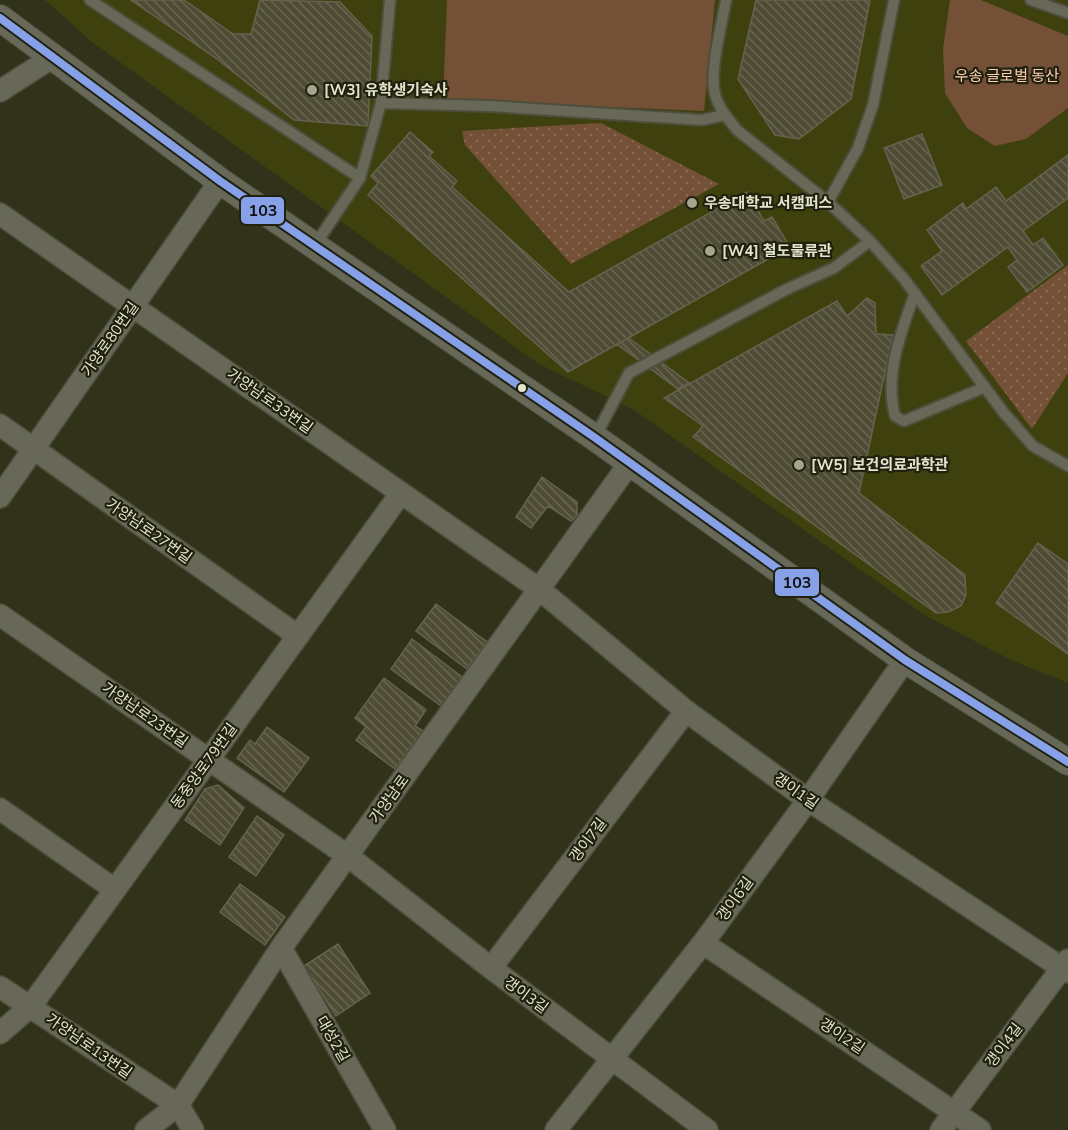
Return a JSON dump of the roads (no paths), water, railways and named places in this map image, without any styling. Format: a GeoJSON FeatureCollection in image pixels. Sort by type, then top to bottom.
{"type":"FeatureCollection","features":[{"type":"Feature","properties":{"kind":"street"},"geometry":{"type":"LineString","coordinates":[[0,18],[220,181],[594,437],[904,660],[1068,762]]}},
{"type":"Feature","properties":{"kind":"street"},"geometry":{"type":"LineString","coordinates":[[0,91],[52,57]]}},
{"type":"Feature","properties":{"kind":"street","name":"가양로80번길"},"geometry":{"type":"LineString","coordinates":[[0,496],[220,181]]}},
{"type":"Feature","properties":{"kind":"street","name":"가양남로33번길"},"geometry":{"type":"LineString","coordinates":[[0,214],[539,589]]}},
{"type":"Feature","properties":{"kind":"street","name":"가양남로27번길"},"geometry":{"type":"LineString","coordinates":[[0,425],[298,636]]}},
{"type":"Feature","properties":{"kind":"street","name":"가양남로"},"geometry":{"type":"LineString","coordinates":[[146,1130],[178,1105],[281,948],[629,464]]}},
{"type":"Feature","properties":{"kind":"street","name":"동중앙로79번길"},"geometry":{"type":"LineString","coordinates":[[0,1033],[31,1006],[401,493]]}},
{"type":"Feature","properties":{"kind":"street","name":"갱이1길"},"geometry":{"type":"LineString","coordinates":[[539,589],[686,711],[808,800],[1066,967]]}},
{"type":"Feature","properties":{"kind":"street","name":"가양남로23번길"},"geometry":{"type":"LineString","coordinates":[[0,615],[348,856]]}},
{"type":"Feature","properties":{"kind":"street","name":"갱이6길"},"geometry":{"type":"LineString","coordinates":[[556,1130],[703,943],[808,800],[904,660]]}},
{"type":"Feature","properties":{"kind":"street","name":"갱이7길"},"geometry":{"type":"LineString","coordinates":[[490,968],[686,711]]}},
{"type":"Feature","properties":{"kind":"street"},"geometry":{"type":"LineString","coordinates":[[0,809],[114,889]]}},
{"type":"Feature","properties":{"kind":"street","name":"갱이3길"},"geometry":{"type":"LineString","coordinates":[[348,856],[490,968],[707,1130]]}},
{"type":"Feature","properties":{"kind":"street","name":"갱이2길"},"geometry":{"type":"LineString","coordinates":[[703,943],[980,1130]]}},
{"type":"Feature","properties":{"kind":"street","name":"대성2길"},"geometry":{"type":"LineString","coordinates":[[281,948],[385,1130]]}},
{"type":"Feature","properties":{"kind":"street","name":"갱이4길"},"geometry":{"type":"LineString","coordinates":[[941,1130],[1066,967]]}},
{"type":"Feature","properties":{"kind":"street","name":"가양남로13번길"},"geometry":{"type":"LineString","coordinates":[[0,987],[149,1088],[178,1105]]}},
{"type":"Feature","properties":{"kind":"street"},"geometry":{"type":"LineString","coordinates":[[178,1105],[193,1130]]}},
{"type":"Feature","properties":{"kind":"lane"},"geometry":{"type":"LineString","coordinates":[[90,0],[360,178]]}},
{"type":"Feature","properties":{"kind":"lane"},"geometry":{"type":"LineString","coordinates":[[315,245],[360,178],[381,103],[390,0]]}},
{"type":"Feature","properties":{"kind":"lane"},"geometry":{"type":"LineString","coordinates":[[726,0],[714,68],[715,93],[725,115],[737,130],[828,201],[870,241],[915,293],[1004,413],[1033,446],[1068,466]]}},
{"type":"Feature","properties":{"kind":"lane"},"geometry":{"type":"LineString","coordinates":[[828,201],[858,148],[873,105],[894,0]]}},
{"type":"Feature","properties":{"kind":"lane"},"geometry":{"type":"LineString","coordinates":[[1031,0],[1068,13]]}},
{"type":"Feature","properties":{"kind":"lane"},"geometry":{"type":"LineString","coordinates":[[381,103],[490,106],[702,120],[725,115]]}},
{"type":"Feature","properties":{"kind":"lane"},"geometry":{"type":"LineString","coordinates":[[594,437],[629,373],[787,289],[834,268],[870,241]]}},
{"type":"Feature","properties":{"kind":"lane"},"geometry":{"type":"LineString","coordinates":[[915,293],[898,338],[892,374],[890,399],[895,416],[904,421],[985,387]]}},
{"type":"Feature","properties":{"kind":"place","name":"[W3] 유학생기숙사"},"geometry":{"type":"Point","coordinates":[312,90]}},
{"type":"Feature","properties":{"kind":"place","name":"우송대학교 서캠퍼스"},"geometry":{"type":"Point","coordinates":[692,203]}},
{"type":"Feature","properties":{"kind":"place","name":"[W4] 철도물류관"},"geometry":{"type":"Point","coordinates":[710,251]}},
{"type":"Feature","properties":{"kind":"place","name":"[W5] 보건의료과학관"},"geometry":{"type":"Point","coordinates":[799,465]}},
{"type":"Feature","properties":{"kind":"park label","name":"우송 글로벌 동산"},"geometry":{"type":"Point","coordinates":[1007,76]}}]}
